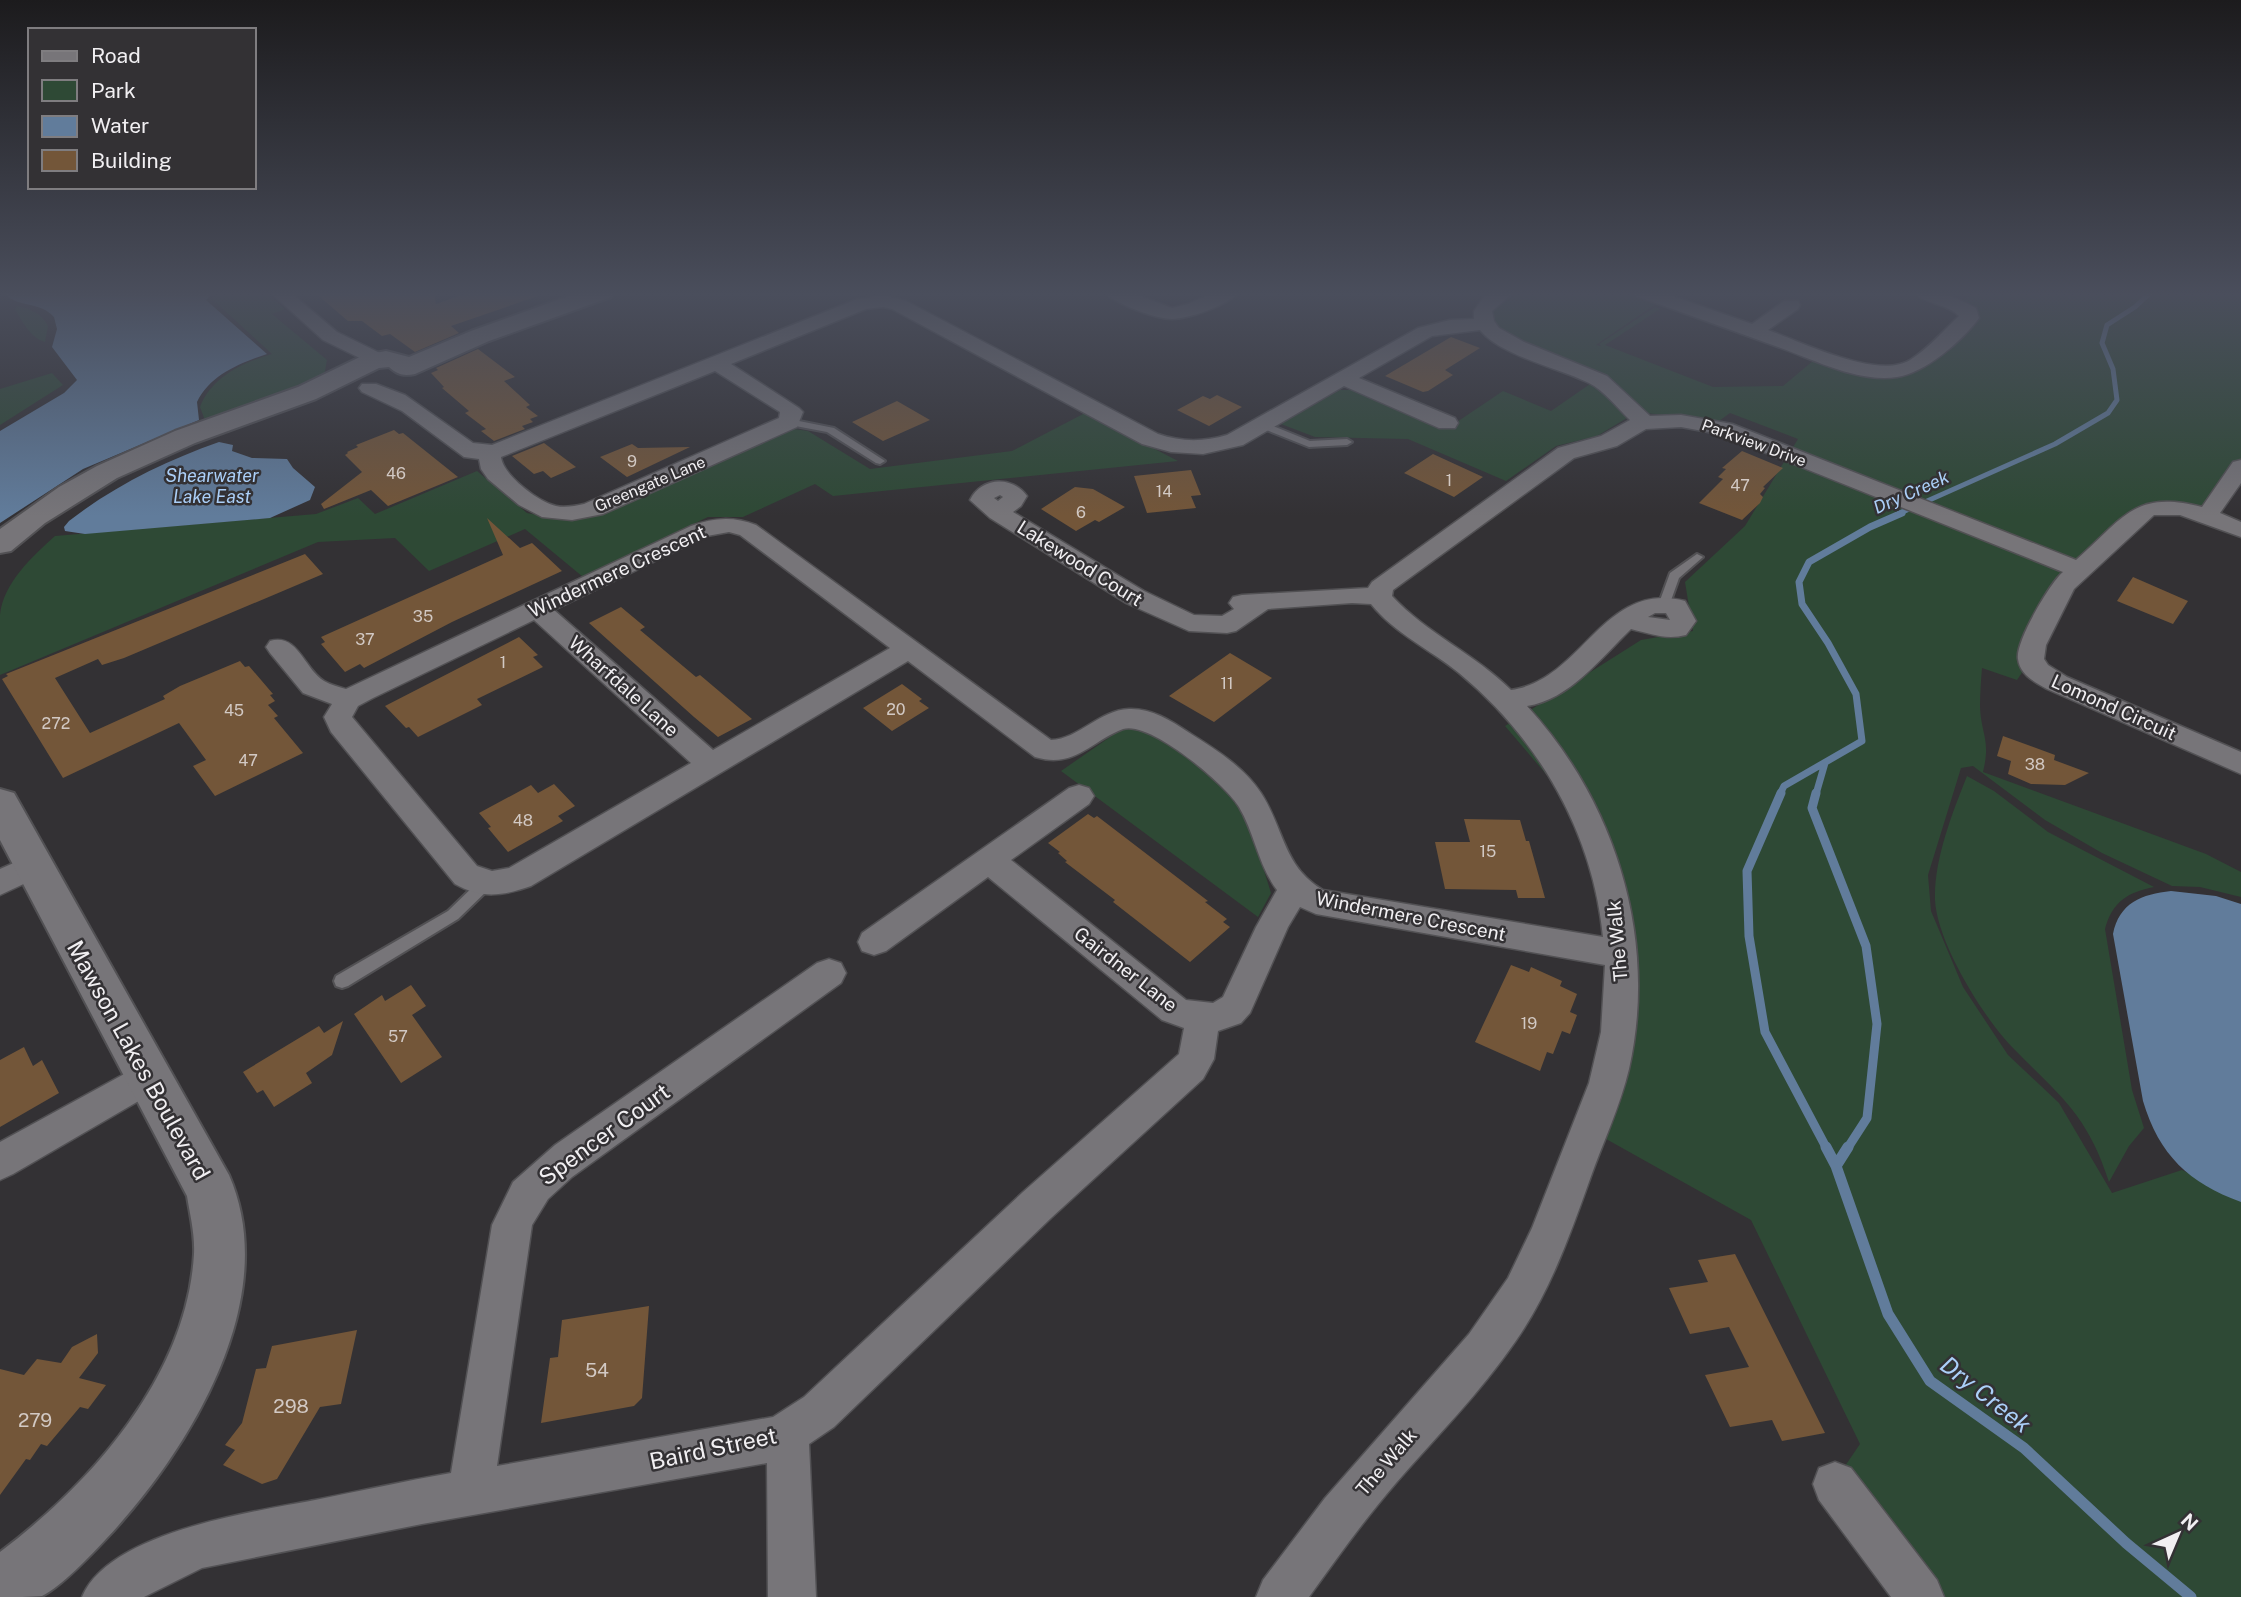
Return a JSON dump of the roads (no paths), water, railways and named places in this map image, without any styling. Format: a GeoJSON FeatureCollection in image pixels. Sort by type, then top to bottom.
{"type":"FeatureCollection","features":[{"type":"Feature","properties":{"kind":"street"},"geometry":{"type":"LineString","coordinates":[[348,367],[356,380],[419,410],[472,452],[490,452],[524,442],[709,367]]}},
{"type":"Feature","properties":{"kind":"street"},"geometry":{"type":"LineString","coordinates":[[0,544],[84,483],[122,463],[218,424],[307,393],[356,380],[389,384],[395,367]]}},
{"type":"Feature","properties":{"kind":"street"},"geometry":{"type":"LineString","coordinates":[[395,367],[403,386],[416,401],[419,410]]}},
{"type":"Feature","properties":{"kind":"street"},"geometry":{"type":"LineString","coordinates":[[723,367],[792,412],[789,422]]}},
{"type":"Feature","properties":{"kind":"street"},"geometry":{"type":"LineString","coordinates":[[1014,367],[1150,439],[1172,447],[1218,446],[1236,440],[1366,367]]}},
{"type":"Feature","properties":{"kind":"street"},"geometry":{"type":"LineString","coordinates":[[1379,597],[1386,580],[1566,453],[1609,441],[1645,423],[1600,380],[1566,367]]}},
{"type":"Feature","properties":{"kind":"street"},"geometry":{"type":"LineString","coordinates":[[1853,367],[1888,373],[1915,367]]}},
{"type":"Feature","properties":{"kind":"street"},"geometry":{"type":"LineString","coordinates":[[1344,379],[1447,423]]}},
{"type":"Feature","properties":{"kind":"street"},"geometry":{"type":"LineString","coordinates":[[0,567],[19,546],[64,510],[127,471],[185,446],[314,399],[356,380]]}},
{"type":"Feature","properties":{"kind":"street","name":"Parkview Drive"},"geometry":{"type":"LineString","coordinates":[[1645,423],[1681,421],[1714,425],[2077,569]]}},
{"type":"Feature","properties":{"kind":"street","name":"Greengate Lane"},"geometry":{"type":"LineString","coordinates":[[490,452],[490,462],[496,475],[538,507],[551,512],[580,512],[594,509],[690,468],[789,422]]}},
{"type":"Feature","properties":{"kind":"street"},"geometry":{"type":"LineString","coordinates":[[2206,517],[2241,467]]}},
{"type":"Feature","properties":{"kind":"street","name":"Lomond Circuit"},"geometry":{"type":"LineString","coordinates":[[2241,530],[2172,507],[2149,509],[2077,569],[2063,585],[2033,645],[2031,659],[2034,667],[2057,683],[2241,764]]}},
{"type":"Feature","properties":{"kind":"street","name":"Lakewood Court"},"geometry":{"type":"LineString","coordinates":[[998,513],[1162,612],[1189,623],[1227,625],[1260,603],[1322,596],[1379,597]]}},
{"type":"Feature","properties":{"kind":"street","name":"Windermere Crescent"},"geometry":{"type":"LineString","coordinates":[[348,700],[699,531],[731,525],[748,530],[1045,750],[1069,750],[1116,721],[1132,718],[1156,724],[1219,766],[1240,786],[1258,814],[1284,878],[1295,890],[1316,901],[1621,954]]}},
{"type":"Feature","properties":{"kind":"street","name":"The Walk"},"geometry":{"type":"LineString","coordinates":[[1280,1597],[1361,1489],[1500,1328],[1523,1292],[1556,1220],[1602,1098],[1613,1058],[1621,1010],[1621,954],[1614,900],[1592,828],[1568,781],[1535,735],[1505,700],[1446,648],[1387,608],[1379,597]]}},
{"type":"Feature","properties":{"kind":"street"},"geometry":{"type":"LineString","coordinates":[[1505,700],[1533,696],[1560,681],[1626,619],[1644,607],[1665,603]]}},
{"type":"Feature","properties":{"kind":"street","name":"Wharfdale Lane"},"geometry":{"type":"LineString","coordinates":[[537,608],[711,765]]}},
{"type":"Feature","properties":{"kind":"street"},"geometry":{"type":"LineString","coordinates":[[279,647],[313,687],[348,700],[338,717],[341,725],[466,875],[485,884],[505,883],[520,877],[907,650]]}},
{"type":"Feature","properties":{"kind":"street"},"geometry":{"type":"LineString","coordinates":[[874,942],[1079,796]]}},
{"type":"Feature","properties":{"kind":"street","name":"Mawson Lakes Boulevard"},"geometry":{"type":"LineString","coordinates":[[0,803],[17,875],[148,1077],[211,1192],[220,1253],[212,1315],[187,1376],[143,1450],[69,1534],[0,1591]]}},
{"type":"Feature","properties":{"kind":"street","name":"Gairdner Lane"},"geometry":{"type":"LineString","coordinates":[[989,860],[1174,1010],[1203,1018]]}},
{"type":"Feature","properties":{"kind":"street"},"geometry":{"type":"LineString","coordinates":[[1203,1018],[1218,1016],[1235,1007],[1280,909],[1295,890]]}},
{"type":"Feature","properties":{"kind":"street","name":"Spencer Court"},"geometry":{"type":"LineString","coordinates":[[470,1493],[512,1225],[527,1193],[568,1157],[830,973]]}},
{"type":"Feature","properties":{"kind":"street","name":"Baird Street"},"geometry":{"type":"LineString","coordinates":[[106,1597],[178,1553],[202,1545],[470,1493],[765,1442],[786,1434],[819,1412],[1037,1205],[1190,1068],[1196,1059],[1203,1018]]}},
{"type":"Feature","properties":{"kind":"street"},"geometry":{"type":"LineString","coordinates":[[0,1162],[148,1077]]}},
{"type":"Feature","properties":{"kind":"street"},"geometry":{"type":"LineString","coordinates":[[786,1434],[790,1465],[792,1597]]}},
{"type":"Feature","properties":{"kind":"street"},"geometry":{"type":"LineString","coordinates":[[1835,1484],[1920,1597]]}},
{"type":"Feature","properties":{"kind":"lane"},"geometry":{"type":"LineString","coordinates":[[789,422],[830,430],[880,461]]}},
{"type":"Feature","properties":{"kind":"lane"},"geometry":{"type":"LineString","coordinates":[[1264,425],[1309,444],[1347,442]]}},
{"type":"Feature","properties":{"kind":"lane"},"geometry":{"type":"LineString","coordinates":[[1665,603],[1674,576],[1697,557]]}},
{"type":"Feature","properties":{"kind":"lane"},"geometry":{"type":"LineString","coordinates":[[342,981],[453,915],[485,884]]}},
{"type":"Feature","properties":{"kind":"water"},"geometry":{"type":"Polygon","coordinates":[[[67,367],[235,367],[218,377],[203,393],[197,402],[199,420],[83,469],[0,523],[0,431],[64,393],[77,380],[67,367]]]}},
{"type":"Feature","properties":{"kind":"water","name":"Shearwater Lake East"},"geometry":{"type":"Polygon","coordinates":[[[219,442],[233,445],[232,451],[252,458],[287,459],[293,468],[315,487],[310,500],[270,518],[85,534],[65,531],[64,527],[69,521],[122,486],[179,457],[219,442]]]}},
{"type":"Feature","properties":{"kind":"water"},"geometry":{"type":"Polygon","coordinates":[[[2171,891],[2216,896],[2241,904],[2241,1202],[2206,1186],[2178,1165],[2158,1137],[2143,1101],[2113,934],[2121,915],[2133,902],[2171,891]]]}},
{"type":"Feature","properties":{"kind":"waterway","name":"Dry Creek"},"geometry":{"type":"LineString","coordinates":[[1898,514],[2055,444],[2108,413],[2117,400],[2112,367]]}},
{"type":"Feature","properties":{"kind":"waterway","name":"Dry Creek"},"geometry":{"type":"LineString","coordinates":[[1780,794],[1784,786],[1862,741],[1856,694],[1828,643],[1802,604],[1799,582],[1809,562],[1870,527],[1902,513]]}},
{"type":"Feature","properties":{"kind":"waterway","name":"Dry Creek"},"geometry":{"type":"LineString","coordinates":[[1816,794],[1825,763]]}},
{"type":"Feature","properties":{"kind":"waterway","name":"Dry Creek"},"geometry":{"type":"LineString","coordinates":[[1781,793],[1747,871],[1749,936],[1765,1032],[1827,1149]]}},
{"type":"Feature","properties":{"kind":"waterway","name":"Dry Creek"},"geometry":{"type":"LineString","coordinates":[[1816,793],[1812,808],[1866,946],[1877,1024],[1867,1118],[1847,1149]]}},
{"type":"Feature","properties":{"kind":"waterway","name":"Dry Creek"},"geometry":{"type":"LineString","coordinates":[[1826,1147],[1836,1166]]}},
{"type":"Feature","properties":{"kind":"waterway","name":"Dry Creek"},"geometry":{"type":"LineString","coordinates":[[1836,1166],[1848,1147]]}},
{"type":"Feature","properties":{"kind":"waterway","name":"Dry Creek"},"geometry":{"type":"LineString","coordinates":[[1836,1166],[1888,1314],[1930,1381],[2024,1448],[2126,1543],[2191,1597]]}}]}
